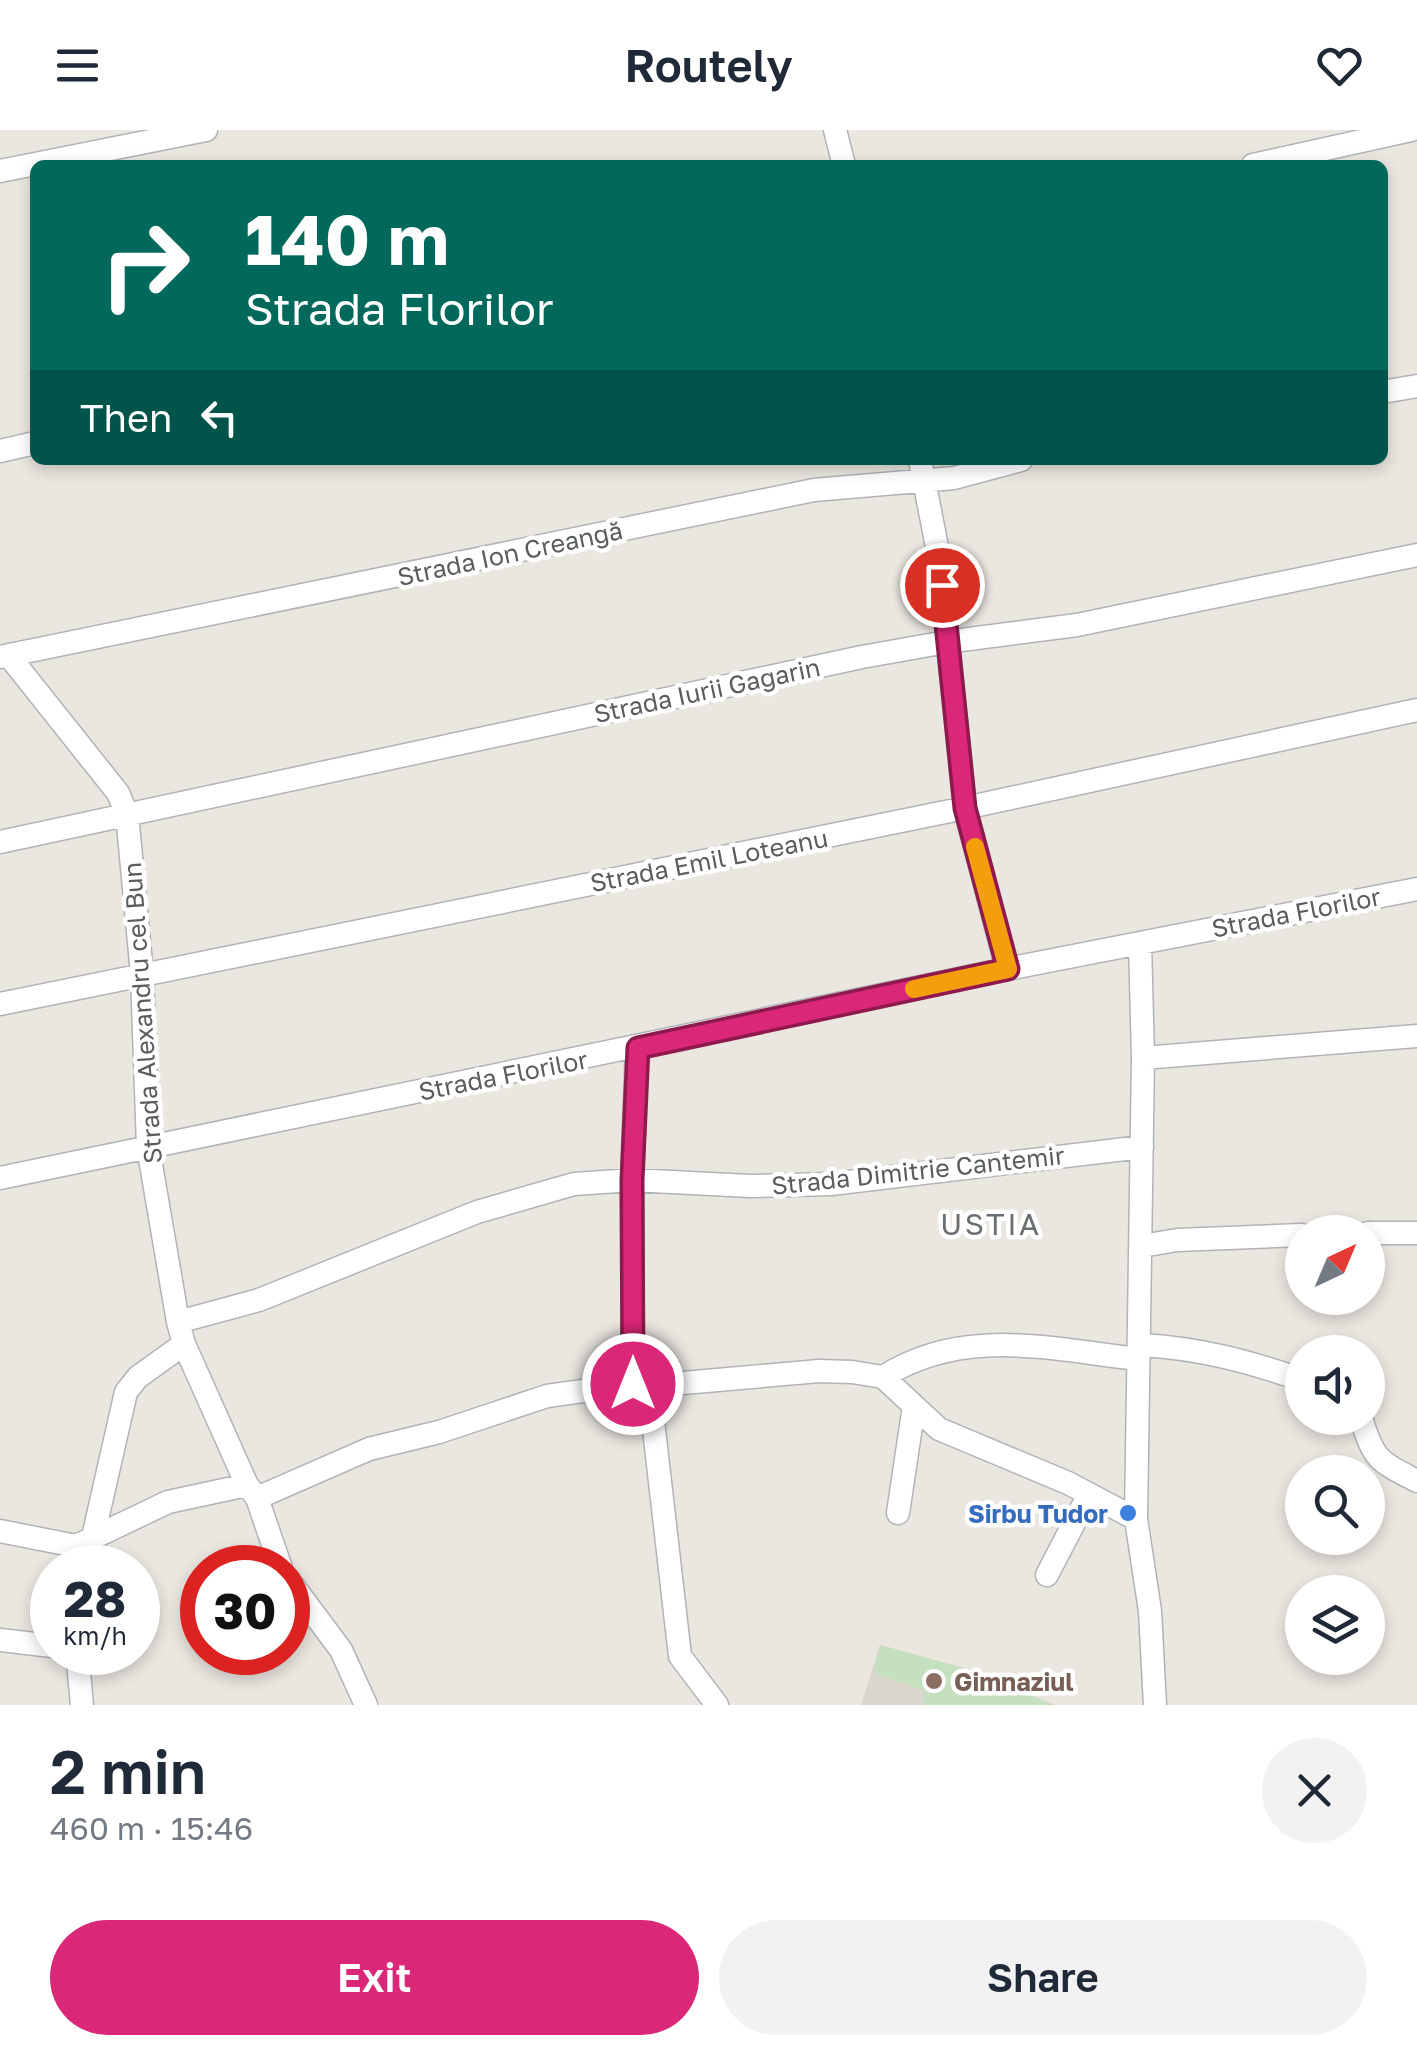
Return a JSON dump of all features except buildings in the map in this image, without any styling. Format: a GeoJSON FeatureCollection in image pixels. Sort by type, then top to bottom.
{"type":"FeatureCollection","features":[{"type":"Feature","properties":{"kind":"street"},"geometry":{"type":"LineString","coordinates":[[55,160],[206,130]]}},
{"type":"Feature","properties":{"kind":"street"},"geometry":{"type":"LineString","coordinates":[[835,130],[843,160]]}},
{"type":"Feature","properties":{"kind":"street"},"geometry":{"type":"LineString","coordinates":[[1276,160],[1411,130]]}},
{"type":"Feature","properties":{"kind":"street"},"geometry":{"type":"LineString","coordinates":[[0,171],[30,165]]}},
{"type":"Feature","properties":{"kind":"street"},"geometry":{"type":"LineString","coordinates":[[1388,391],[1417,386]]}},
{"type":"Feature","properties":{"kind":"street"},"geometry":{"type":"LineString","coordinates":[[0,451],[30,444]]}},
{"type":"Feature","properties":{"kind":"street","name":"Strada Ion Creangă"},"geometry":{"type":"LineString","coordinates":[[4,656],[814,490],[923,471],[954,478],[1002,465]]}},
{"type":"Feature","properties":{"kind":"street"},"geometry":{"type":"LineString","coordinates":[[923,471],[939,557],[965,808],[1008,969]]}},
{"type":"Feature","properties":{"kind":"street","name":"Strada Iurii Gagarin"},"geometry":{"type":"LineString","coordinates":[[0,842],[645,702],[946,642],[1076,624],[1417,555]]}},
{"type":"Feature","properties":{"kind":"street","name":"Strada Alexandru cel Bun"},"geometry":{"type":"LineString","coordinates":[[4,656],[118,793],[127,814],[142,974],[148,1147],[181,1333],[272,1545]]}},
{"type":"Feature","properties":{"kind":"street","name":"Strada Emil Loteanu"},"geometry":{"type":"LineString","coordinates":[[0,1004],[965,808],[1417,710]]}},
{"type":"Feature","properties":{"kind":"street","name":"Strada Florilor"},"geometry":{"type":"LineString","coordinates":[[0,1178],[1417,888]]}},
{"type":"Feature","properties":{"kind":"street"},"geometry":{"type":"LineString","coordinates":[[1140,943],[1142,1246],[1136,1519],[1150,1611],[1155,1705]]}},
{"type":"Feature","properties":{"kind":"street"},"geometry":{"type":"LineString","coordinates":[[1143,1058],[1417,1036]]}},
{"type":"Feature","properties":{"kind":"street"},"geometry":{"type":"LineString","coordinates":[[638,1048],[632,1180],[641,1385],[680,1656],[716,1705]]}},
{"type":"Feature","properties":{"kind":"street","name":"Strada Dimitrie Cantemir"},"geometry":{"type":"LineString","coordinates":[[181,1333],[477,1212],[574,1184],[632,1180],[750,1186],[831,1184],[1142,1146]]}},
{"type":"Feature","properties":{"kind":"street"},"geometry":{"type":"LineString","coordinates":[[1385,1233],[1417,1232]]}},
{"type":"Feature","properties":{"kind":"street"},"geometry":{"type":"LineString","coordinates":[[1142,1246],[1177,1240],[1285,1236]]}},
{"type":"Feature","properties":{"kind":"street"},"geometry":{"type":"LineString","coordinates":[[91,1545],[126,1392],[181,1333]]}},
{"type":"Feature","properties":{"kind":"street"},"geometry":{"type":"LineString","coordinates":[[883,1377],[910,1360],[974,1344],[1139,1352],[1186,1348],[1244,1359],[1285,1374]]}},
{"type":"Feature","properties":{"kind":"street"},"geometry":{"type":"LineString","coordinates":[[0,1531],[76,1546],[168,1502],[252,1491],[369,1449],[439,1432],[547,1396],[819,1372],[883,1377],[940,1428],[1136,1519]]}},
{"type":"Feature","properties":{"kind":"street"},"geometry":{"type":"LineString","coordinates":[[898,1512],[914,1406]]}},
{"type":"Feature","properties":{"kind":"street"},"geometry":{"type":"LineString","coordinates":[[1366,1435],[1381,1462],[1417,1481]]}},
{"type":"Feature","properties":{"kind":"street"},"geometry":{"type":"LineString","coordinates":[[1047,1575],[1089,1494]]}},
{"type":"Feature","properties":{"kind":"street"},"geometry":{"type":"LineString","coordinates":[[310,1608],[341,1650],[366,1705]]}},
{"type":"Feature","properties":{"kind":"street"},"geometry":{"type":"LineString","coordinates":[[0,1640],[30,1643]]}},
{"type":"Feature","properties":{"kind":"street"},"geometry":{"type":"LineString","coordinates":[[79,1675],[82,1705]]}},
{"type":"Feature","properties":{"kind":"shaded area","name":"Gimnaziul"},"geometry":{"type":"Polygon","coordinates":[[[880,1645],[975,1671],[1054,1705],[861,1705],[880,1645]]]}},
{"type":"Feature","properties":{"kind":"green space","name":"Gimnaziul"},"geometry":{"type":"Polygon","coordinates":[[[880,1645],[975,1671],[1054,1705],[923,1705],[926,1691],[876,1674],[880,1645]]]}},
{"type":"Feature","properties":{"kind":"slow traffic"},"geometry":{"type":"LineString","coordinates":[[914,989],[1008,969],[975,847]]}},
{"type":"Feature","properties":{"kind":"place","name":"Sirbu Tudor"},"geometry":{"type":"Point","coordinates":[1128,1513]}},
{"type":"Feature","properties":{"kind":"place","name":"Gimnaziul"},"geometry":{"type":"Point","coordinates":[934,1681]}},
{"type":"Feature","properties":{"kind":"district","name":"USTIA"},"geometry":{"type":"Point","coordinates":[991,1224]}},
{"type":"Feature","properties":{"kind":"route"},"geometry":{"type":"LineString","coordinates":[[633,1384],[632,1180],[638,1048],[1008,969],[965,808],[942,585]]}}]}
